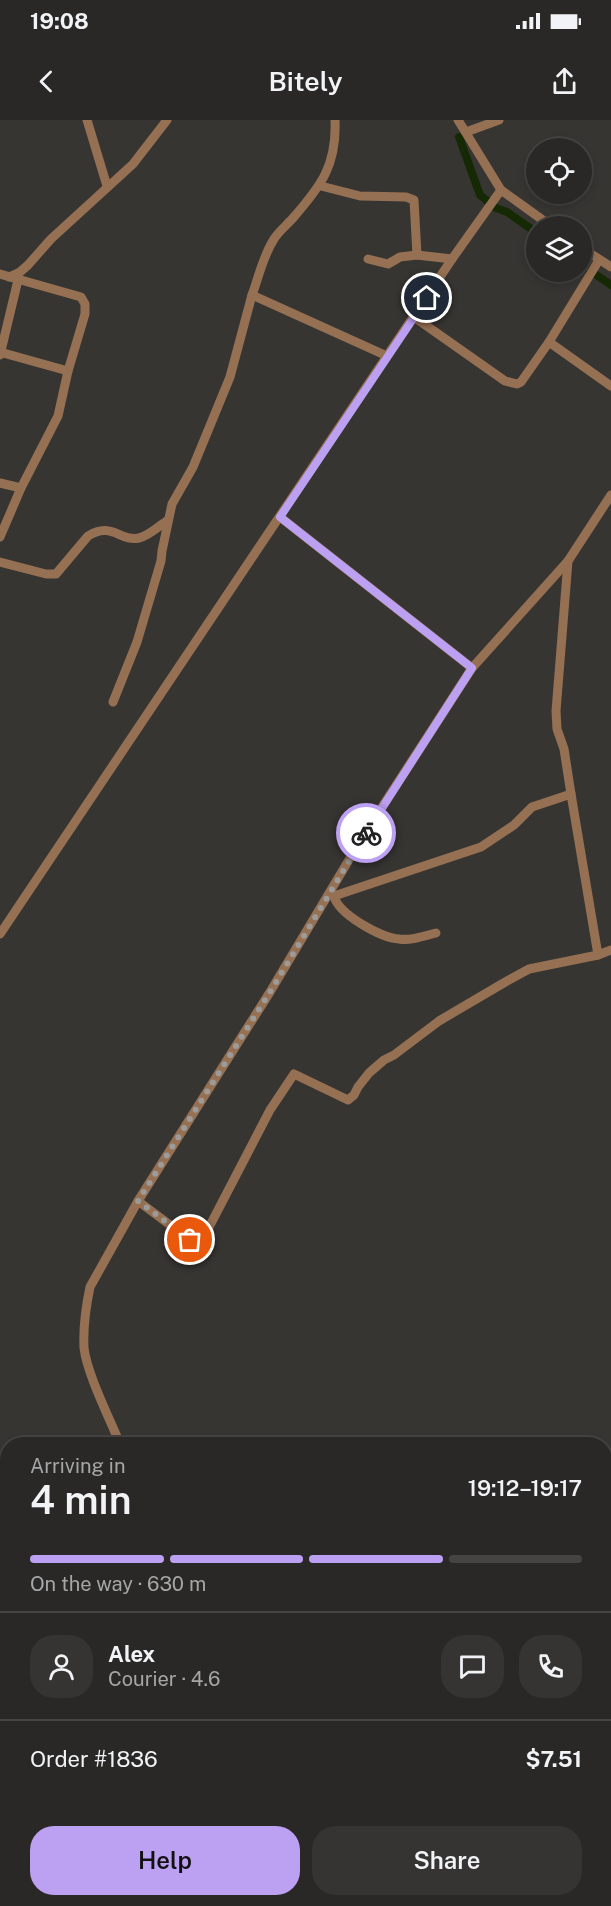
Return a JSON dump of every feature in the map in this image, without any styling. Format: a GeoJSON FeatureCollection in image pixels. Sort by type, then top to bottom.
{"type":"FeatureCollection","features":[{"type":"Feature","properties":{"kind":"street"},"geometry":{"type":"LineString","coordinates":[[87,120],[107,186]]}},
{"type":"Feature","properties":{"kind":"street"},"geometry":{"type":"LineString","coordinates":[[9,277],[28,265],[51,238],[133,164],[167,120]]}},
{"type":"Feature","properties":{"kind":"street"},"geometry":{"type":"LineString","coordinates":[[113,702],[137,642],[161,561],[172,504],[193,467],[230,377],[265,256],[275,238],[321,186],[328,170],[336,133],[335,120]]}},
{"type":"Feature","properties":{"kind":"street"},"geometry":{"type":"LineString","coordinates":[[458,120],[498,193],[535,216]]}},
{"type":"Feature","properties":{"kind":"street"},"geometry":{"type":"LineString","coordinates":[[466,132],[499,120]]}},
{"type":"Feature","properties":{"kind":"street"},"geometry":{"type":"LineString","coordinates":[[321,186],[356,195],[406,197],[414,200],[417,255]]}},
{"type":"Feature","properties":{"kind":"street"},"geometry":{"type":"LineString","coordinates":[[0,934],[498,193]]}},
{"type":"Feature","properties":{"kind":"street"},"geometry":{"type":"LineString","coordinates":[[368,259],[388,264],[403,256],[417,255],[452,259]]}},
{"type":"Feature","properties":{"kind":"street"},"geometry":{"type":"LineString","coordinates":[[592,255],[611,267]]}},
{"type":"Feature","properties":{"kind":"street"},"geometry":{"type":"LineString","coordinates":[[414,318],[512,384],[521,382],[549,342],[599,260]]}},
{"type":"Feature","properties":{"kind":"street"},"geometry":{"type":"LineString","coordinates":[[28,265],[29,273],[36,285]]}},
{"type":"Feature","properties":{"kind":"street"},"geometry":{"type":"LineString","coordinates":[[0,537],[21,488],[58,416],[68,371],[85,315],[85,304],[81,297],[9,277]]}},
{"type":"Feature","properties":{"kind":"street"},"geometry":{"type":"LineString","coordinates":[[9,277],[0,353],[68,371]]}},
{"type":"Feature","properties":{"kind":"street"},"geometry":{"type":"LineString","coordinates":[[252,295],[387,356]]}},
{"type":"Feature","properties":{"kind":"street"},"geometry":{"type":"LineString","coordinates":[[549,342],[611,386]]}},
{"type":"Feature","properties":{"kind":"street"},"geometry":{"type":"LineString","coordinates":[[0,483],[21,488]]}},
{"type":"Feature","properties":{"kind":"street"},"geometry":{"type":"LineString","coordinates":[[117,1437],[88,1366],[84,1347],[90,1287],[138,1201],[332,896],[362,837],[472,668],[568,561],[611,495]]}},
{"type":"Feature","properties":{"kind":"street"},"geometry":{"type":"LineString","coordinates":[[280,517],[472,668]]}},
{"type":"Feature","properties":{"kind":"street"},"geometry":{"type":"LineString","coordinates":[[0,562],[46,574],[56,574],[88,536],[95,532],[103,529],[132,538],[141,538],[168,520]]}},
{"type":"Feature","properties":{"kind":"street"},"geometry":{"type":"LineString","coordinates":[[568,561],[556,711],[557,729],[564,749],[598,955]]}},
{"type":"Feature","properties":{"kind":"street"},"geometry":{"type":"LineString","coordinates":[[332,896],[481,848],[514,825],[532,807],[571,794]]}},
{"type":"Feature","properties":{"kind":"street"},"geometry":{"type":"LineString","coordinates":[[332,896],[346,914],[393,938],[408,939],[436,933]]}},
{"type":"Feature","properties":{"kind":"street"},"geometry":{"type":"LineString","coordinates":[[138,1201],[190,1240],[197,1242],[205,1234],[270,1110],[294,1074],[348,1100],[384,1060],[439,1021],[507,981],[529,969],[598,955],[611,950]]}},
{"type":"Feature","properties":{"kind":"waterway"},"geometry":{"type":"LineString","coordinates":[[459,137],[480,195],[496,208],[507,212],[526,225]]}},
{"type":"Feature","properties":{"kind":"waterway"},"geometry":{"type":"LineString","coordinates":[[595,274],[611,285]]}},
{"type":"Feature","properties":{"kind":"way so far"},"geometry":{"type":"LineString","coordinates":[[190,1240],[138,1201],[200,1106],[366,833]]}},
{"type":"Feature","properties":{"kind":"route"},"geometry":{"type":"LineString","coordinates":[[366,833],[472,668],[280,517],[427,298]]}}]}
